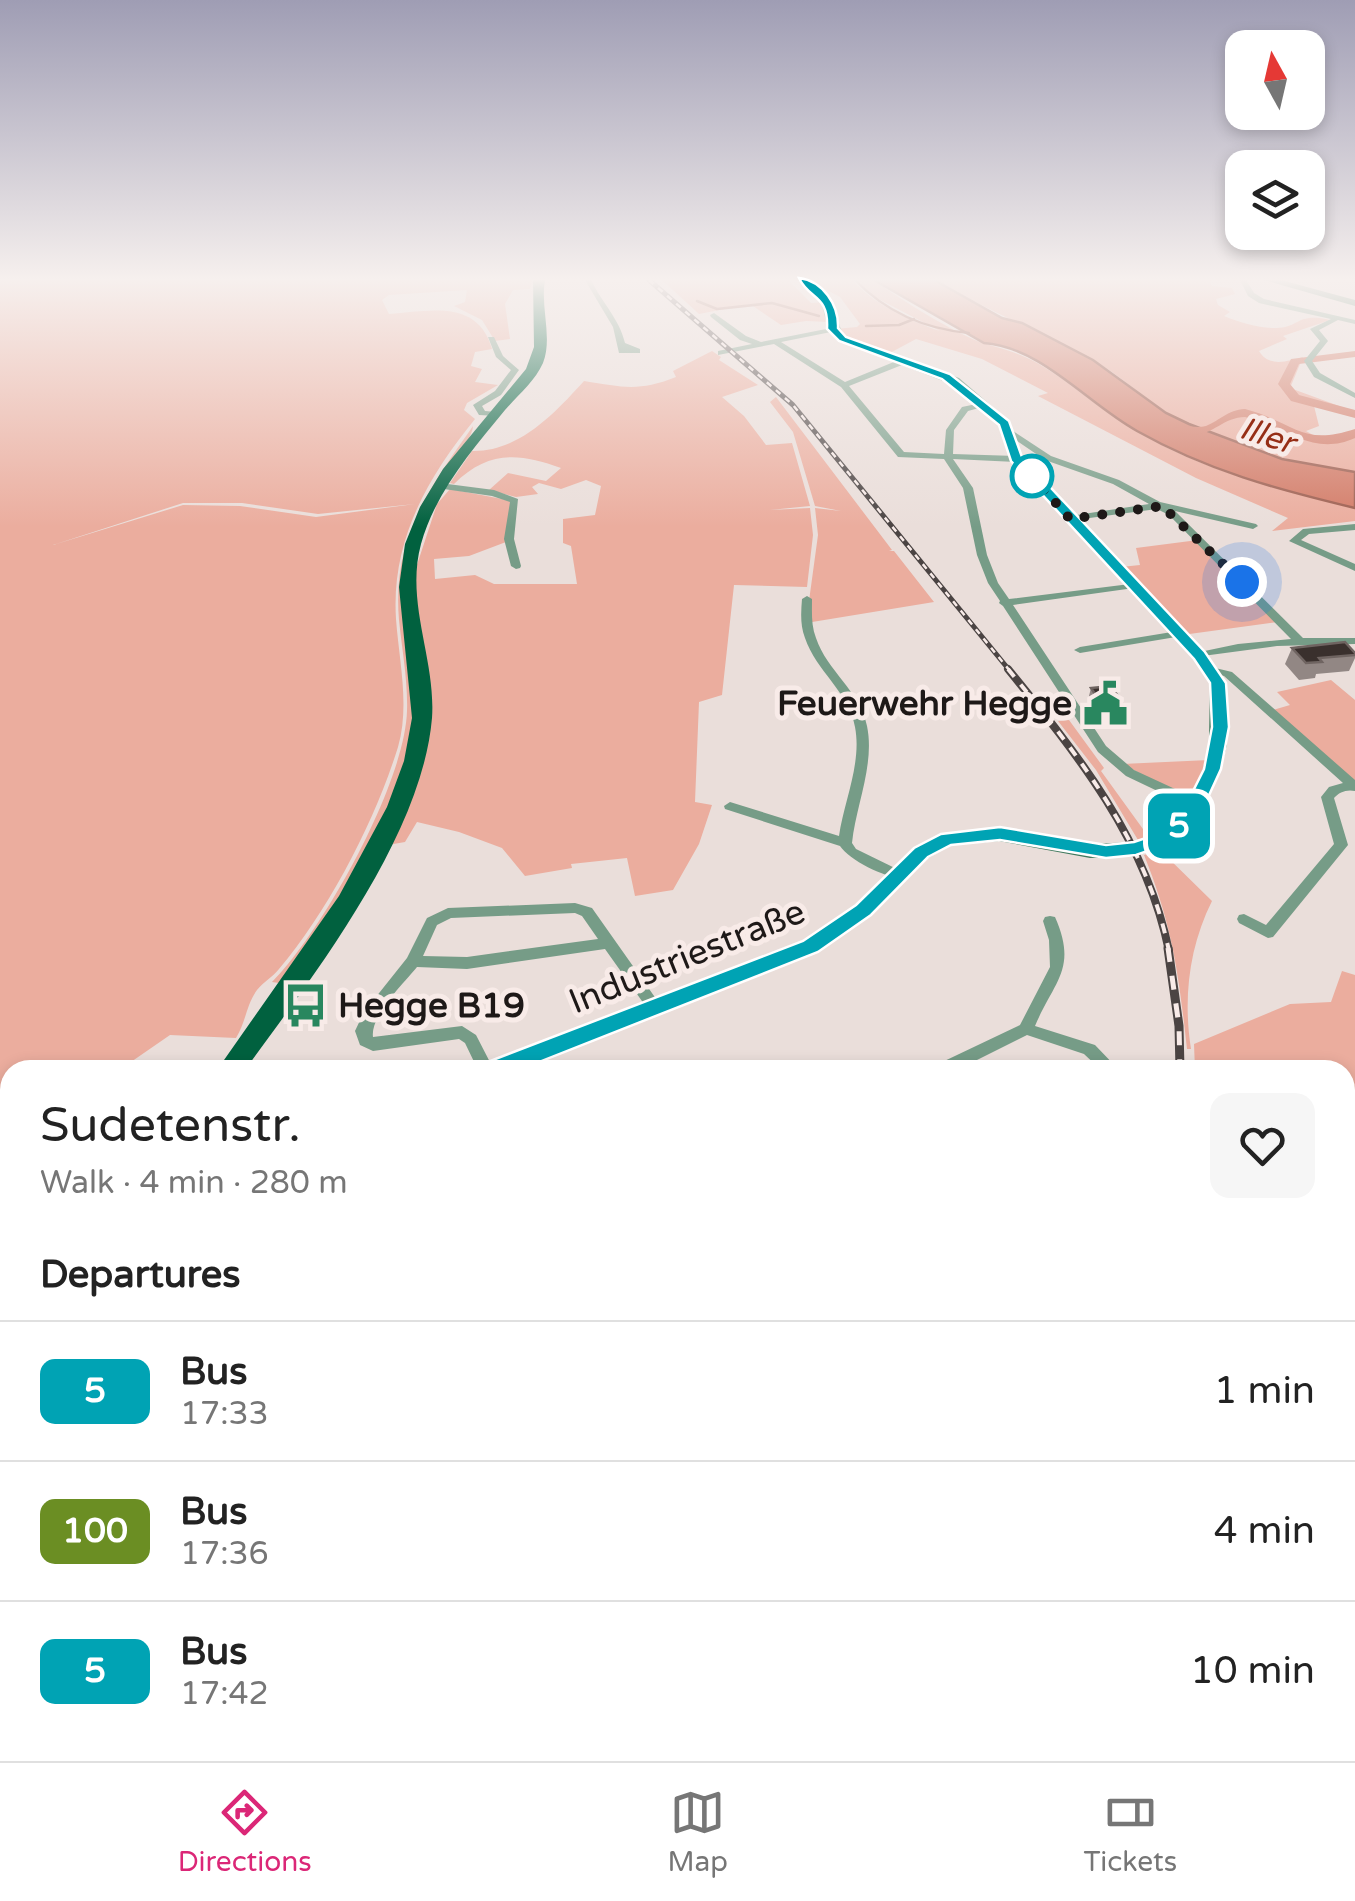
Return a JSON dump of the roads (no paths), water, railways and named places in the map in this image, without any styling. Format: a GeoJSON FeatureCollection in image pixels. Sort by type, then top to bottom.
{"type":"FeatureCollection","features":[{"type":"Feature","properties":{"kind":"main road"},"geometry":{"type":"LineString","coordinates":[[237,1060],[329,932],[372,857],[404,789],[422,717],[410,616],[412,547],[440,486],[536,362]]}},
{"type":"Feature","properties":{"kind":"street"},"geometry":{"type":"LineString","coordinates":[[494,414],[482,413],[477,405],[498,394],[515,370],[506,362]]}},
{"type":"Feature","properties":{"kind":"street"},"geometry":{"type":"LineString","coordinates":[[808,362],[844,385],[910,465]]}},
{"type":"Feature","properties":{"kind":"street"},"geometry":{"type":"LineString","coordinates":[[844,385],[901,362]]}},
{"type":"Feature","properties":{"kind":"street"},"geometry":{"type":"LineString","coordinates":[[907,362],[946,376],[983,404],[1010,432],[1048,458],[1102,476],[1162,506],[1253,526]]}},
{"type":"Feature","properties":{"kind":"street"},"geometry":{"type":"LineString","coordinates":[[1311,362],[1318,375],[1355,396]]}},
{"type":"Feature","properties":{"kind":"street"},"geometry":{"type":"LineString","coordinates":[[983,404],[965,409],[950,430],[948,459],[968,488],[982,555],[1004,603],[1102,749],[1130,773],[1196,804]]}},
{"type":"Feature","properties":{"kind":"street"},"geometry":{"type":"LineString","coordinates":[[1010,432],[1016,458],[1205,663],[1228,674],[1354,786]]}},
{"type":"Feature","properties":{"kind":"street"},"geometry":{"type":"LineString","coordinates":[[901,455],[1016,458]]}},
{"type":"Feature","properties":{"kind":"street"},"geometry":{"type":"LineString","coordinates":[[440,486],[494,493],[515,500],[508,539],[516,566]]}},
{"type":"Feature","properties":{"kind":"street"},"geometry":{"type":"LineString","coordinates":[[1070,519],[1162,506]]}},
{"type":"Feature","properties":{"kind":"street"},"geometry":{"type":"LineString","coordinates":[[1162,506],[1298,639]]}},
{"type":"Feature","properties":{"kind":"street"},"geometry":{"type":"LineString","coordinates":[[1355,527],[1306,531],[1294,540],[1355,568]]}},
{"type":"Feature","properties":{"kind":"street"},"geometry":{"type":"LineString","coordinates":[[1332,557],[1351,552]]}},
{"type":"Feature","properties":{"kind":"street"},"geometry":{"type":"LineString","coordinates":[[1004,603],[1134,585]]}},
{"type":"Feature","properties":{"kind":"street"},"geometry":{"type":"LineString","coordinates":[[807,598],[804,620],[808,637],[854,707],[863,733],[845,843]]}},
{"type":"Feature","properties":{"kind":"street"},"geometry":{"type":"LineString","coordinates":[[1080,650],[1178,634]]}},
{"type":"Feature","properties":{"kind":"street"},"geometry":{"type":"LineString","coordinates":[[1205,663],[1240,645],[1298,639],[1355,641]]}},
{"type":"Feature","properties":{"kind":"street","name":"Industriestraße"},"geometry":{"type":"LineString","coordinates":[[516,1060],[811,946],[852,920],[934,844],[965,834],[1000,834],[1090,852],[1114,851],[1165,838],[1196,804],[1212,769],[1220,727],[1218,683],[1205,663]]}},
{"type":"Feature","properties":{"kind":"street"},"geometry":{"type":"LineString","coordinates":[[1244,919],[1268,933],[1316,878],[1341,845],[1327,797],[1334,790],[1354,786]]}},
{"type":"Feature","properties":{"kind":"street"},"geometry":{"type":"LineString","coordinates":[[730,806],[845,843],[851,852],[898,875]]}},
{"type":"Feature","properties":{"kind":"street"},"geometry":{"type":"LineString","coordinates":[[484,1060],[462,1032],[373,1045],[366,1041],[364,1031],[369,1016],[413,960],[432,922],[448,913],[575,908],[588,912],[654,1006]]}},
{"type":"Feature","properties":{"kind":"street"},"geometry":{"type":"LineString","coordinates":[[962,1060],[1026,1029],[1062,956],[1050,921]]}},
{"type":"Feature","properties":{"kind":"street"},"geometry":{"type":"LineString","coordinates":[[413,960],[467,963],[607,943]]}},
{"type":"Feature","properties":{"kind":"street"},"geometry":{"type":"LineString","coordinates":[[1026,1029],[1090,1049],[1102,1060]]}},
{"type":"Feature","properties":{"kind":"waterway"},"geometry":{"type":"LineString","coordinates":[[1294,362],[1284,384],[1295,398],[1355,414]]}},
{"type":"Feature","properties":{"kind":"waterway","name":"Iller"},"geometry":{"type":"LineString","coordinates":[[1179,429],[1208,429],[1230,415],[1245,413],[1311,440],[1339,440],[1355,433]]}},
{"type":"Feature","properties":{"kind":"railway"},"geometry":{"type":"LineString","coordinates":[[744,362],[793,405],[1010,671]]}},
{"type":"Feature","properties":{"kind":"railway"},"geometry":{"type":"LineString","coordinates":[[1008,669],[1084,766],[1126,835],[1144,872],[1169,951]]}},
{"type":"Feature","properties":{"kind":"railway"},"geometry":{"type":"LineString","coordinates":[[1168,948],[1180,1060]]}},
{"type":"Feature","properties":{"kind":"place","name":"Feuerwehr Hegge"},"geometry":{"type":"Point","coordinates":[1105,704]}},
{"type":"Feature","properties":{"kind":"place","name":"Hegge B19"},"geometry":{"type":"Point","coordinates":[305,1006]}}]}
